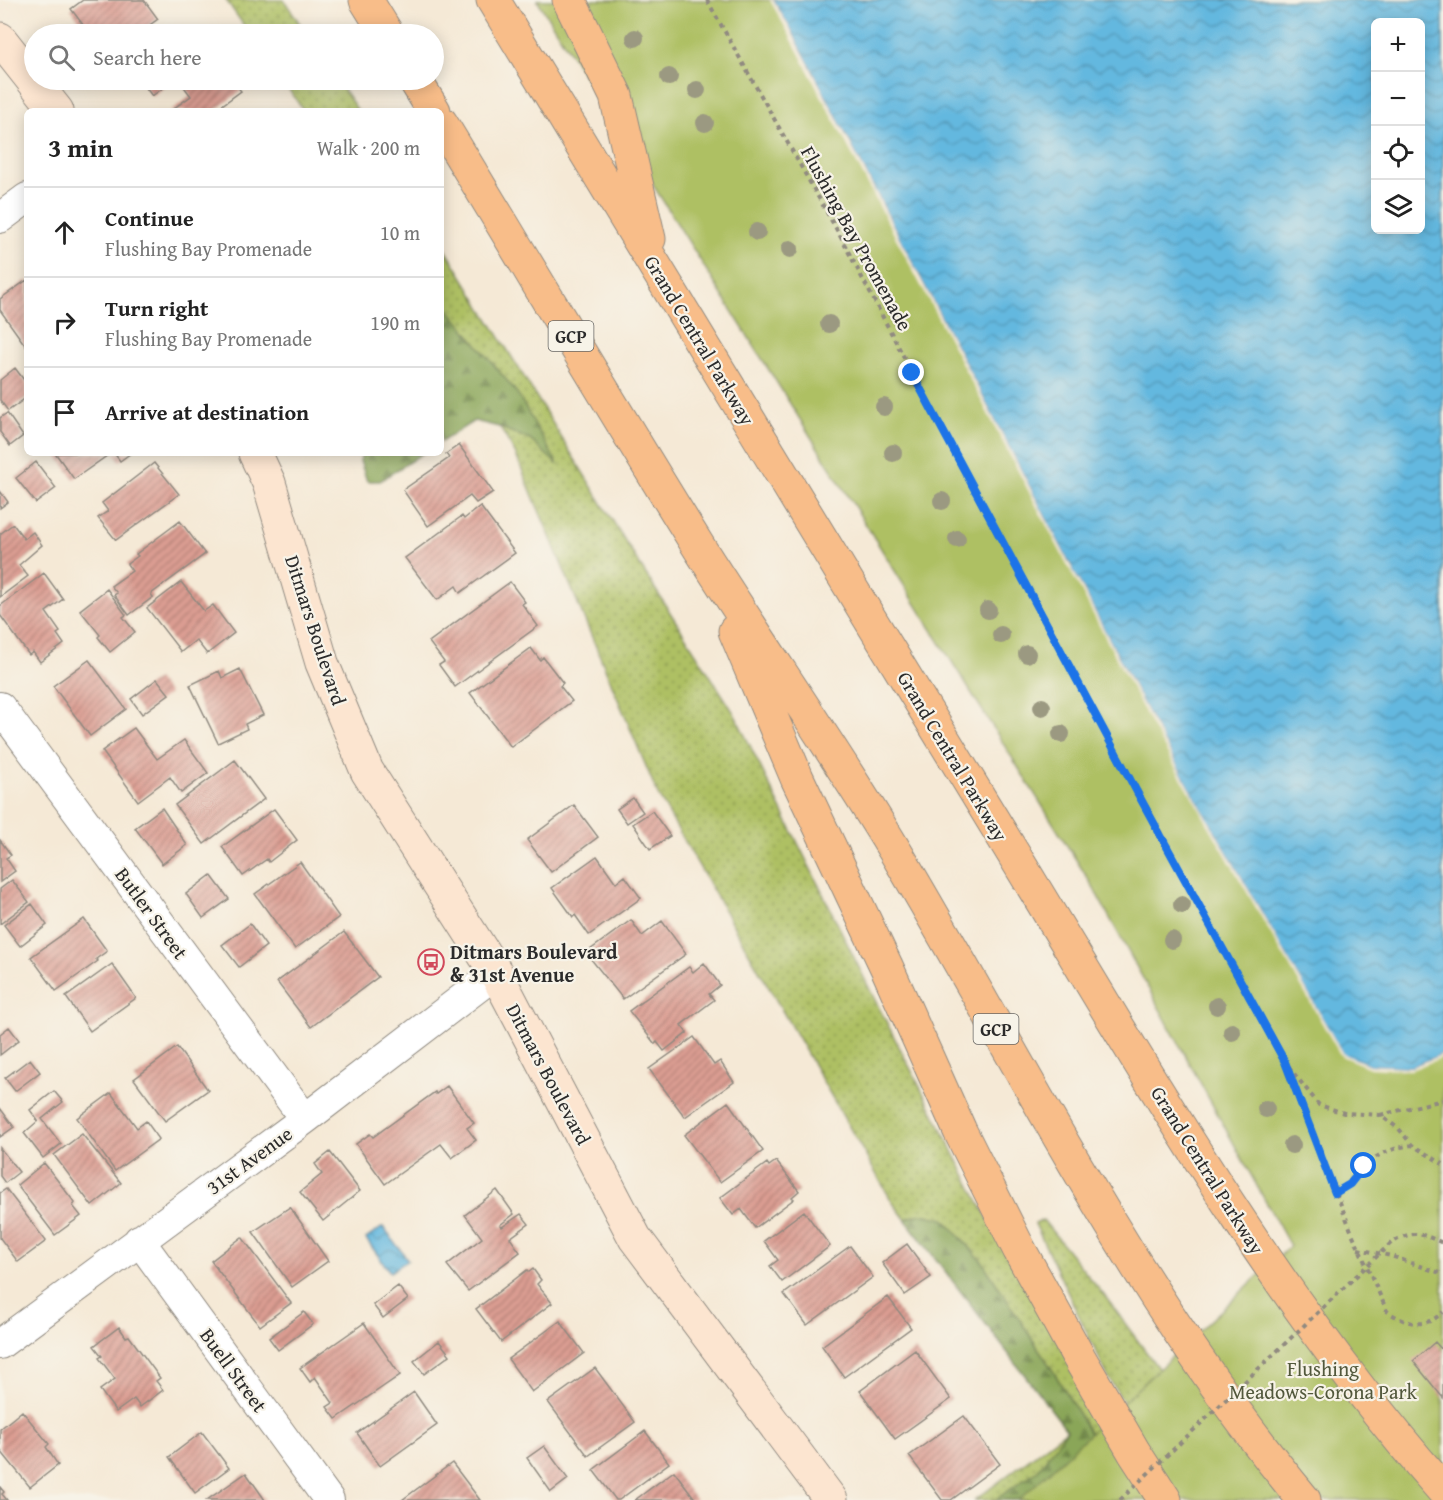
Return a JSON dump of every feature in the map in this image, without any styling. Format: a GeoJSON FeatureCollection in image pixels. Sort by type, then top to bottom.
{"type":"FeatureCollection","features":[{"type":"Feature","properties":{"kind":"highway"},"geometry":{"type":"LineString","coordinates":[[366,0],[381,24]]}},
{"type":"Feature","properties":{"kind":"highway","name":"Grand Central Parkway"},"geometry":{"type":"LineString","coordinates":[[493,0],[1125,1038],[1249,1236],[1316,1332],[1387,1424],[1443,1490]]}},
{"type":"Feature","properties":{"kind":"highway"},"geometry":{"type":"LineString","coordinates":[[569,0],[616,96],[656,267]]}},
{"type":"Feature","properties":{"kind":"highway"},"geometry":{"type":"LineString","coordinates":[[421,90],[432,108]]}},
{"type":"Feature","properties":{"kind":"highway","name":"GCP"},"geometry":{"type":"LineString","coordinates":[[444,128],[701,549],[893,849],[1066,1150],[1127,1251],[1258,1444],[1304,1500]]}},
{"type":"Feature","properties":{"kind":"highway"},"geometry":{"type":"LineString","coordinates":[[701,549],[797,778],[887,968],[960,1131],[1019,1249],[1134,1452],[1165,1500]]}},
{"type":"Feature","properties":{"kind":"street"},"geometry":{"type":"LineString","coordinates":[[0,39],[24,69]]}},
{"type":"Feature","properties":{"kind":"street"},"geometry":{"type":"LineString","coordinates":[[40,90],[55,108]]}},
{"type":"Feature","properties":{"kind":"street"},"geometry":{"type":"LineString","coordinates":[[0,218],[24,200]]}},
{"type":"Feature","properties":{"kind":"street","name":"Ditmars Boulevard"},"geometry":{"type":"LineString","coordinates":[[256,456],[269,483],[322,663],[367,771],[496,973],[634,1238],[831,1500]]}},
{"type":"Feature","properties":{"kind":"street","name":"Butler Street"},"geometry":{"type":"LineString","coordinates":[[0,707],[305,1119]]}},
{"type":"Feature","properties":{"kind":"street","name":"31st Avenue"},"geometry":{"type":"LineString","coordinates":[[3,1335],[139,1240],[305,1119],[496,973]]}},
{"type":"Feature","properties":{"kind":"street","name":"Buell Street"},"geometry":{"type":"LineString","coordinates":[[139,1240],[329,1500]]}},
{"type":"Feature","properties":{"kind":"path","name":"Flushing Bay Promenade"},"geometry":{"type":"LineString","coordinates":[[707,0],[838,232],[985,511],[1285,1062],[1335,1193],[1387,1311],[1414,1324],[1433,1321],[1443,1312]]}},
{"type":"Feature","properties":{"kind":"path","name":"Flushing Bay Promenade"},"geometry":{"type":"LineString","coordinates":[[1285,1062],[1319,1105],[1344,1113],[1380,1115],[1443,1100]]}},
{"type":"Feature","properties":{"kind":"path"},"geometry":{"type":"LineString","coordinates":[[1380,1115],[1399,1129],[1412,1145],[1443,1164]]}},
{"type":"Feature","properties":{"kind":"path"},"geometry":{"type":"LineString","coordinates":[[1335,1193],[1350,1184],[1364,1166],[1391,1148],[1412,1145]]}},
{"type":"Feature","properties":{"kind":"path"},"geometry":{"type":"LineString","coordinates":[[1120,1500],[1391,1243],[1408,1233],[1422,1234],[1443,1243]]}},
{"type":"Feature","properties":{"kind":"path"},"geometry":{"type":"LineString","coordinates":[[1358,1249],[1443,1274]]}},
{"type":"Feature","properties":{"kind":"green space"},"geometry":{"type":"Polygon","coordinates":[[[226,0],[284,0],[300,24],[243,24],[226,0]]]}},
{"type":"Feature","properties":{"kind":"green space","name":"Flushing Meadows-Corona Park"},"geometry":{"type":"Polygon","coordinates":[[[537,0],[773,0],[1156,729],[1411,1067],[1443,1054],[1443,1500],[1019,1500],[1290,1246],[1090,882],[537,0]]]}},
{"type":"Feature","properties":{"kind":"green space"},"geometry":{"type":"Polygon","coordinates":[[[289,90],[344,90],[356,108],[302,108],[289,90]]]}},
{"type":"Feature","properties":{"kind":"green space"},"geometry":{"type":"Polygon","coordinates":[[[444,247],[734,713],[875,1000],[986,1215],[1150,1500],[975,1500],[1067,1430],[893,1203],[658,795],[515,453],[444,333],[444,247]]]}},
{"type":"Feature","properties":{"kind":"green space"},"geometry":{"type":"Polygon","coordinates":[[[444,305],[517,393],[558,465],[530,440],[499,427],[474,421],[444,440],[444,305]]]}},
{"type":"Feature","properties":{"kind":"green space"},"geometry":{"type":"Polygon","coordinates":[[[361,456],[418,456],[380,481],[367,481],[360,461],[361,456]]]}},
{"type":"Feature","properties":{"kind":"green space"},"geometry":{"type":"Polygon","coordinates":[[[921,1214],[944,1219],[981,1260],[1055,1374],[1129,1500],[995,1500],[1038,1470],[1067,1430],[905,1219],[921,1214]]]}},
{"type":"Feature","properties":{"kind":"green space"},"geometry":{"type":"Polygon","coordinates":[[[1043,1220],[1107,1299],[1237,1475],[1187,1500],[1109,1379],[1035,1224],[1043,1220]]]}},
{"type":"Feature","properties":{"kind":"water"},"geometry":{"type":"Polygon","coordinates":[[[773,0],[1443,0],[1443,1054],[1411,1067],[1370,1065],[1343,1055],[1156,729],[791,30],[773,0]]]}},
{"type":"Feature","properties":{"kind":"water"},"geometry":{"type":"Polygon","coordinates":[[[383,1227],[408,1260],[390,1272],[366,1239],[383,1227]]]}},
{"type":"Feature","properties":{"kind":"pier"},"geometry":{"type":"Polygon","coordinates":[[[770,0],[773,0],[791,30],[1156,729],[1343,1054],[1370,1065],[1411,1067],[1443,1054],[1443,1057],[1411,1070],[1370,1068],[1341,1056],[1154,730],[770,0]]]}},
{"type":"Feature","properties":{"kind":"building"},"geometry":{"type":"Polygon","coordinates":[[[83,0],[144,0],[158,19],[151,24],[82,24],[71,9],[83,0]]]}},
{"type":"Feature","properties":{"kind":"building"},"geometry":{"type":"Polygon","coordinates":[[[148,90],[160,90],[152,96],[148,90]]]}},
{"type":"Feature","properties":{"kind":"building"},"geometry":{"type":"Polygon","coordinates":[[[186,90],[241,91],[218,108],[174,108],[191,96],[186,90]]]}},
{"type":"Feature","properties":{"kind":"building"},"geometry":{"type":"Polygon","coordinates":[[[24,282],[24,344],[0,310],[0,299],[24,282]]]}},
{"type":"Feature","properties":{"kind":"building"},"geometry":{"type":"Polygon","coordinates":[[[15,368],[24,380],[24,399],[8,411],[0,400],[0,380],[15,368]]]}},
{"type":"Feature","properties":{"kind":"building"},"geometry":{"type":"Polygon","coordinates":[[[7,413],[23,436],[10,446],[0,432],[0,418],[7,413]]]}},
{"type":"Feature","properties":{"kind":"building"},"geometry":{"type":"Polygon","coordinates":[[[459,445],[493,492],[476,503],[470,496],[428,526],[403,490],[449,458],[446,454],[459,445]]]}},
{"type":"Feature","properties":{"kind":"building"},"geometry":{"type":"Polygon","coordinates":[[[57,456],[107,456],[74,479],[57,456]]]}},
{"type":"Feature","properties":{"kind":"building"},"geometry":{"type":"Polygon","coordinates":[[[116,456],[127,456],[120,461],[116,456]]]}},
{"type":"Feature","properties":{"kind":"building"},"geometry":{"type":"Polygon","coordinates":[[[36,462],[56,488],[36,503],[16,478],[36,462]]]}},
{"type":"Feature","properties":{"kind":"building"},"geometry":{"type":"Polygon","coordinates":[[[154,463],[179,494],[116,540],[98,518],[108,511],[102,503],[154,463]]]}},
{"type":"Feature","properties":{"kind":"building"},"geometry":{"type":"Polygon","coordinates":[[[0,491],[8,502],[0,508],[0,491]]]}},
{"type":"Feature","properties":{"kind":"building"},"geometry":{"type":"Polygon","coordinates":[[[480,506],[515,553],[460,593],[456,586],[437,600],[405,558],[462,516],[464,519],[480,506]]]}},
{"type":"Feature","properties":{"kind":"building"},"geometry":{"type":"Polygon","coordinates":[[[180,521],[205,554],[151,594],[153,597],[129,615],[114,595],[117,593],[111,586],[132,571],[127,564],[138,556],[136,554],[180,521]]]}},
{"type":"Feature","properties":{"kind":"building"},"geometry":{"type":"Polygon","coordinates":[[[13,524],[24,539],[33,532],[42,545],[19,565],[28,576],[0,597],[0,534],[13,524]]]}},
{"type":"Feature","properties":{"kind":"building"},"geometry":{"type":"Polygon","coordinates":[[[44,573],[63,599],[46,612],[60,632],[57,634],[64,644],[40,662],[33,652],[29,655],[0,615],[0,606],[44,573]]]}},
{"type":"Feature","properties":{"kind":"building"},"geometry":{"type":"Polygon","coordinates":[[[181,582],[204,611],[213,605],[234,633],[207,654],[196,640],[181,652],[147,608],[181,582]]]}},
{"type":"Feature","properties":{"kind":"building"},"geometry":{"type":"Polygon","coordinates":[[[510,582],[525,602],[522,604],[538,626],[455,687],[439,665],[444,662],[429,642],[510,582]]]}},
{"type":"Feature","properties":{"kind":"building"},"geometry":{"type":"Polygon","coordinates":[[[107,589],[126,615],[123,617],[135,632],[110,652],[80,610],[107,589]]]}},
{"type":"Feature","properties":{"kind":"building"},"geometry":{"type":"Polygon","coordinates":[[[531,648],[540,660],[543,657],[563,683],[560,686],[572,701],[511,747],[470,693],[531,648]]]}},
{"type":"Feature","properties":{"kind":"building"},"geometry":{"type":"Polygon","coordinates":[[[89,660],[126,709],[90,736],[53,686],[89,660]]]}},
{"type":"Feature","properties":{"kind":"building"},"geometry":{"type":"Polygon","coordinates":[[[240,669],[263,715],[245,724],[247,729],[218,743],[190,685],[219,671],[222,678],[240,669]]]}},
{"type":"Feature","properties":{"kind":"building"},"geometry":{"type":"Polygon","coordinates":[[[157,679],[169,694],[142,714],[131,699],[157,679]]]}},
{"type":"Feature","properties":{"kind":"building"},"geometry":{"type":"Polygon","coordinates":[[[134,728],[157,759],[184,740],[208,773],[181,793],[170,777],[138,801],[102,751],[134,728]]]}},
{"type":"Feature","properties":{"kind":"building"},"geometry":{"type":"Polygon","coordinates":[[[235,760],[264,799],[204,844],[175,805],[235,760]]]}},
{"type":"Feature","properties":{"kind":"building"},"geometry":{"type":"Polygon","coordinates":[[[633,798],[643,812],[627,823],[617,809],[633,798]]]}},
{"type":"Feature","properties":{"kind":"building"},"geometry":{"type":"Polygon","coordinates":[[[574,805],[598,837],[551,872],[527,840],[574,805]]]}},
{"type":"Feature","properties":{"kind":"building"},"geometry":{"type":"Polygon","coordinates":[[[162,808],[187,845],[162,864],[135,828],[162,808]]]}},
{"type":"Feature","properties":{"kind":"building"},"geometry":{"type":"Polygon","coordinates":[[[274,809],[297,840],[269,862],[267,859],[243,876],[222,847],[274,809]]]}},
{"type":"Feature","properties":{"kind":"building"},"geometry":{"type":"Polygon","coordinates":[[[652,811],[670,836],[650,849],[633,824],[652,811]]]}},
{"type":"Feature","properties":{"kind":"building"},"geometry":{"type":"Polygon","coordinates":[[[0,840],[11,855],[6,858],[15,871],[0,882],[0,840]]]}},
{"type":"Feature","properties":{"kind":"building"},"geometry":{"type":"Polygon","coordinates":[[[597,856],[616,883],[625,876],[641,898],[589,935],[552,888],[597,856]]]}},
{"type":"Feature","properties":{"kind":"building"},"geometry":{"type":"Polygon","coordinates":[[[300,862],[339,917],[295,949],[255,894],[300,862]]]}},
{"type":"Feature","properties":{"kind":"building"},"geometry":{"type":"Polygon","coordinates":[[[211,875],[229,899],[203,918],[186,894],[211,875]]]}},
{"type":"Feature","properties":{"kind":"building"},"geometry":{"type":"Polygon","coordinates":[[[12,880],[29,902],[0,924],[0,889],[12,880]]]}},
{"type":"Feature","properties":{"kind":"building"},"geometry":{"type":"Polygon","coordinates":[[[32,904],[47,925],[20,946],[4,925],[32,904]]]}},
{"type":"Feature","properties":{"kind":"building"},"geometry":{"type":"Polygon","coordinates":[[[84,919],[107,951],[96,959],[98,961],[56,991],[31,957],[84,919]]]}},
{"type":"Feature","properties":{"kind":"building"},"geometry":{"type":"Polygon","coordinates":[[[631,920],[642,936],[662,921],[686,954],[623,999],[586,953],[631,920]]]}},
{"type":"Feature","properties":{"kind":"building"},"geometry":{"type":"Polygon","coordinates":[[[250,924],[266,946],[239,967],[222,945],[250,924]]]}},
{"type":"Feature","properties":{"kind":"building"},"geometry":{"type":"Polygon","coordinates":[[[344,932],[378,977],[311,1027],[277,982],[344,932]]]}},
{"type":"Feature","properties":{"kind":"building"},"geometry":{"type":"Polygon","coordinates":[[[704,963],[720,985],[709,994],[714,1000],[681,1025],[687,1033],[664,1051],[657,1042],[655,1044],[629,1011],[689,967],[693,972],[704,963]]]}},
{"type":"Feature","properties":{"kind":"building"},"geometry":{"type":"Polygon","coordinates":[[[112,964],[136,998],[90,1031],[66,997],[112,964]]]}},
{"type":"Feature","properties":{"kind":"building"},"geometry":{"type":"Polygon","coordinates":[[[9,1027],[19,1040],[0,1055],[0,1034],[9,1027]]]}},
{"type":"Feature","properties":{"kind":"building"},"geometry":{"type":"Polygon","coordinates":[[[694,1037],[714,1065],[720,1061],[734,1082],[685,1117],[649,1069],[694,1037]]]}},
{"type":"Feature","properties":{"kind":"building"},"geometry":{"type":"Polygon","coordinates":[[[177,1047],[208,1090],[165,1121],[134,1079],[177,1047]]]}},
{"type":"Feature","properties":{"kind":"building"},"geometry":{"type":"Polygon","coordinates":[[[30,1059],[40,1072],[15,1091],[5,1078],[30,1059]]]}},
{"type":"Feature","properties":{"kind":"building"},"geometry":{"type":"Polygon","coordinates":[[[447,1086],[474,1123],[467,1128],[476,1140],[452,1158],[441,1144],[385,1184],[356,1144],[370,1134],[373,1137],[435,1092],[436,1094],[447,1086]]]}},
{"type":"Feature","properties":{"kind":"building"},"geometry":{"type":"Polygon","coordinates":[[[54,1091],[63,1102],[42,1119],[61,1144],[43,1158],[24,1133],[38,1121],[30,1110],[54,1091]]]}},
{"type":"Feature","properties":{"kind":"building"},"geometry":{"type":"Polygon","coordinates":[[[111,1093],[137,1128],[146,1121],[159,1139],[115,1171],[77,1118],[111,1093]]]}},
{"type":"Feature","properties":{"kind":"building"},"geometry":{"type":"Polygon","coordinates":[[[728,1102],[763,1151],[720,1182],[684,1135],[728,1102]]]}},
{"type":"Feature","properties":{"kind":"building"},"geometry":{"type":"Polygon","coordinates":[[[0,1108],[14,1127],[0,1137],[0,1108]]]}},
{"type":"Feature","properties":{"kind":"building"},"geometry":{"type":"Polygon","coordinates":[[[82,1134],[121,1183],[92,1206],[54,1155],[82,1134]]]}},
{"type":"Feature","properties":{"kind":"building"},"geometry":{"type":"Polygon","coordinates":[[[0,1148],[19,1172],[5,1183],[0,1176],[0,1148]]]}},
{"type":"Feature","properties":{"kind":"building"},"geometry":{"type":"Polygon","coordinates":[[[330,1152],[360,1191],[323,1221],[300,1192],[322,1174],[315,1164],[330,1152]]]}},
{"type":"Feature","properties":{"kind":"building"},"geometry":{"type":"Polygon","coordinates":[[[776,1161],[799,1191],[792,1197],[794,1199],[755,1228],[741,1209],[733,1215],[720,1198],[767,1163],[769,1166],[776,1161]]]}},
{"type":"Feature","properties":{"kind":"building"},"geometry":{"type":"Polygon","coordinates":[[[44,1163],[75,1203],[73,1206],[81,1216],[55,1235],[17,1185],[44,1163]]]}},
{"type":"Feature","properties":{"kind":"building"},"geometry":{"type":"Polygon","coordinates":[[[6,1189],[46,1241],[18,1262],[0,1238],[0,1193],[6,1189]]]}},
{"type":"Feature","properties":{"kind":"building"},"geometry":{"type":"Polygon","coordinates":[[[497,1190],[514,1214],[500,1225],[502,1227],[521,1214],[529,1224],[510,1238],[520,1252],[468,1291],[447,1265],[482,1238],[465,1215],[497,1190]]]}},
{"type":"Feature","properties":{"kind":"building"},"geometry":{"type":"Polygon","coordinates":[[[290,1207],[328,1261],[292,1287],[253,1232],[290,1207]]]}},
{"type":"Feature","properties":{"kind":"building"},"geometry":{"type":"Polygon","coordinates":[[[804,1211],[830,1246],[782,1282],[770,1266],[778,1260],[764,1241],[804,1211]]]}},
{"type":"Feature","properties":{"kind":"building"},"geometry":{"type":"Polygon","coordinates":[[[242,1237],[291,1303],[260,1326],[211,1261],[242,1237]]]}},
{"type":"Feature","properties":{"kind":"building"},"geometry":{"type":"Polygon","coordinates":[[[907,1244],[931,1277],[905,1295],[882,1263],[907,1244]]]}},
{"type":"Feature","properties":{"kind":"building"},"geometry":{"type":"Polygon","coordinates":[[[850,1246],[873,1277],[807,1325],[784,1294],[850,1246]]]}},
{"type":"Feature","properties":{"kind":"building"},"geometry":{"type":"Polygon","coordinates":[[[533,1269],[541,1280],[537,1284],[552,1303],[501,1342],[476,1309],[527,1270],[529,1272],[533,1269]]]}},
{"type":"Feature","properties":{"kind":"building"},"geometry":{"type":"Polygon","coordinates":[[[398,1286],[408,1299],[383,1318],[373,1305],[398,1286]]]}},
{"type":"Feature","properties":{"kind":"building"},"geometry":{"type":"Polygon","coordinates":[[[888,1297],[911,1328],[844,1377],[822,1346],[888,1297]]]}},
{"type":"Feature","properties":{"kind":"building"},"geometry":{"type":"Polygon","coordinates":[[[304,1312],[313,1324],[278,1350],[269,1338],[304,1312]]]}},
{"type":"Feature","properties":{"kind":"building"},"geometry":{"type":"Polygon","coordinates":[[[560,1321],[584,1353],[532,1392],[508,1359],[560,1321]]]}},
{"type":"Feature","properties":{"kind":"building"},"geometry":{"type":"Polygon","coordinates":[[[364,1323],[400,1375],[336,1419],[327,1407],[333,1403],[315,1377],[310,1382],[300,1368],[364,1323]]]}},
{"type":"Feature","properties":{"kind":"building"},"geometry":{"type":"Polygon","coordinates":[[[119,1327],[126,1337],[129,1336],[160,1378],[156,1381],[163,1390],[140,1407],[134,1399],[116,1412],[100,1390],[115,1379],[99,1358],[102,1356],[94,1346],[119,1327]]]}},
{"type":"Feature","properties":{"kind":"building"},"geometry":{"type":"Polygon","coordinates":[[[439,1341],[450,1355],[424,1374],[414,1361],[439,1341]]]}},
{"type":"Feature","properties":{"kind":"building"},"geometry":{"type":"Polygon","coordinates":[[[1435,1342],[1443,1351],[1443,1398],[1413,1361],[1435,1342]]]}},
{"type":"Feature","properties":{"kind":"building"},"geometry":{"type":"Polygon","coordinates":[[[915,1350],[951,1399],[895,1439],[860,1391],[915,1350]]]}},
{"type":"Feature","properties":{"kind":"building"},"geometry":{"type":"Polygon","coordinates":[[[595,1368],[635,1422],[588,1456],[548,1402],[595,1368]]]}},
{"type":"Feature","properties":{"kind":"building"},"geometry":{"type":"Polygon","coordinates":[[[414,1392],[437,1425],[380,1466],[357,1433],[414,1392]]]}},
{"type":"Feature","properties":{"kind":"building"},"geometry":{"type":"Polygon","coordinates":[[[22,1411],[49,1444],[46,1447],[58,1465],[30,1487],[0,1450],[0,1429],[22,1411]]]}},
{"type":"Feature","properties":{"kind":"building"},"geometry":{"type":"Polygon","coordinates":[[[964,1416],[1000,1464],[951,1500],[942,1500],[909,1456],[964,1416]]]}},
{"type":"Feature","properties":{"kind":"building"},"geometry":{"type":"Polygon","coordinates":[[[645,1431],[669,1463],[616,1500],[593,1470],[645,1431]]]}},
{"type":"Feature","properties":{"kind":"building"},"geometry":{"type":"Polygon","coordinates":[[[202,1432],[229,1468],[195,1493],[169,1457],[202,1432]]]}},
{"type":"Feature","properties":{"kind":"building"},"geometry":{"type":"Polygon","coordinates":[[[544,1446],[568,1479],[551,1492],[527,1458],[544,1446]]]}},
{"type":"Feature","properties":{"kind":"building"},"geometry":{"type":"Polygon","coordinates":[[[452,1463],[480,1500],[402,1500],[452,1463]]]}},
{"type":"Feature","properties":{"kind":"building"},"geometry":{"type":"Polygon","coordinates":[[[674,1471],[696,1500],[635,1500],[674,1471]]]}},
{"type":"Feature","properties":{"kind":"building"},"geometry":{"type":"Polygon","coordinates":[[[246,1473],[265,1500],[207,1500],[246,1473]]]}},
{"type":"Feature","properties":{"kind":"building"},"geometry":{"type":"Polygon","coordinates":[[[0,1487],[4,1492],[2,1494],[7,1500],[0,1500],[0,1487]]]}},
{"type":"Feature","properties":{"kind":"place","name":"Ditmars Boulevard & 31st Avenue"},"geometry":{"type":"Point","coordinates":[431,962]}},
{"type":"Feature","properties":{"kind":"route"},"geometry":{"type":"LineString","coordinates":[[912,373],[1285,1062],[1335,1193],[1350,1184],[1364,1166]]}}]}
